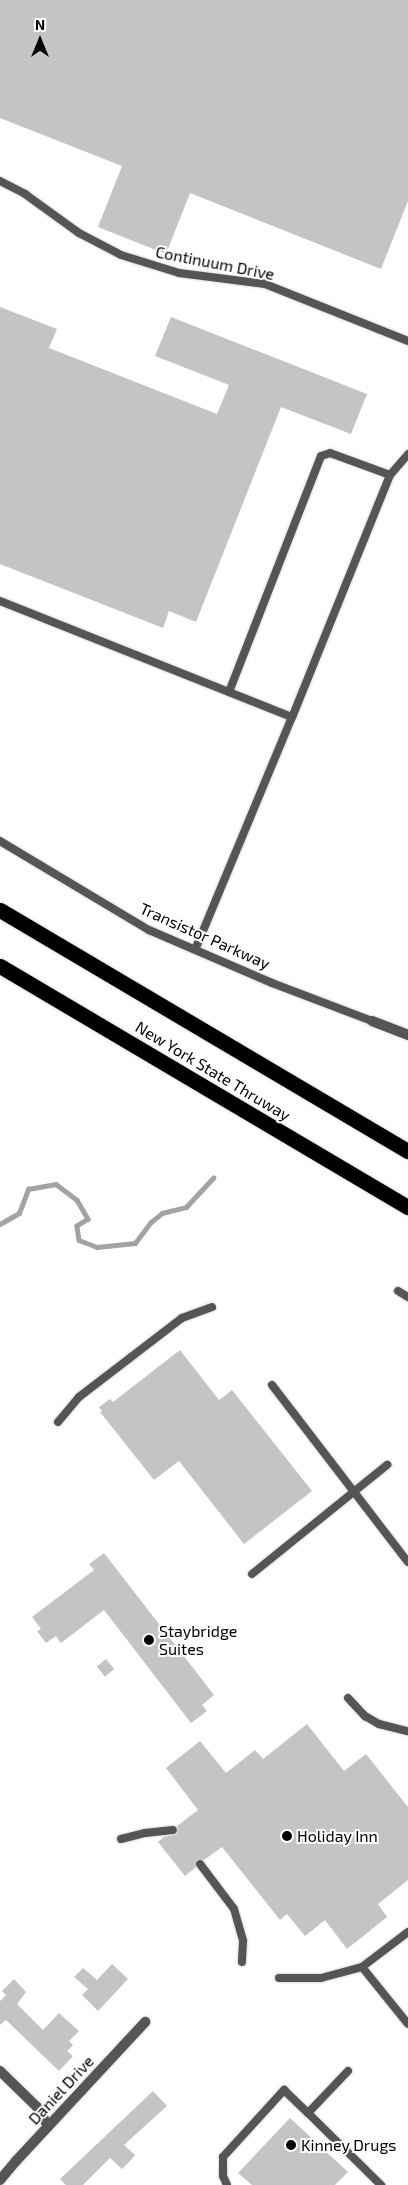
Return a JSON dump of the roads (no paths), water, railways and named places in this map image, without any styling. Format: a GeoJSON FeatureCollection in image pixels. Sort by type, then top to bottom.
{"type":"FeatureCollection","features":[{"type":"Feature","properties":{"kind":"highway","name":"New York State Thruway"},"geometry":{"type":"LineString","coordinates":[[0,910],[408,1152]]}},
{"type":"Feature","properties":{"kind":"highway","name":"New York State Thruway"},"geometry":{"type":"LineString","coordinates":[[0,966],[408,1207]]}},
{"type":"Feature","properties":{"kind":"street","name":"Transistor Parkway"},"geometry":{"type":"LineString","coordinates":[[372,1021],[408,1035]]}},
{"type":"Feature","properties":{"kind":"street","name":"Daniel Drive"},"geometry":{"type":"LineString","coordinates":[[0,2180],[145,2022]]}},
{"type":"Feature","properties":{"kind":"street"},"geometry":{"type":"LineString","coordinates":[[0,2071],[37,2107],[48,2126]]}},
{"type":"Feature","properties":{"kind":"lane","name":"Continuum Drive"},"geometry":{"type":"LineString","coordinates":[[0,181],[25,194],[79,233],[121,255],[179,273],[266,284],[408,341]]}},
{"type":"Feature","properties":{"kind":"lane"},"geometry":{"type":"LineString","coordinates":[[229,692],[321,456],[330,453],[390,475]]}},
{"type":"Feature","properties":{"kind":"lane"},"geometry":{"type":"LineString","coordinates":[[194,950],[292,717],[390,475],[408,454]]}},
{"type":"Feature","properties":{"kind":"lane"},"geometry":{"type":"LineString","coordinates":[[0,601],[292,717]]}},
{"type":"Feature","properties":{"kind":"lane","name":"Transistor Parkway"},"geometry":{"type":"LineString","coordinates":[[0,841],[149,930],[194,950],[372,1021]]}},
{"type":"Feature","properties":{"kind":"lane"},"geometry":{"type":"LineString","coordinates":[[398,1291],[408,1297]]}},
{"type":"Feature","properties":{"kind":"lane"},"geometry":{"type":"LineString","coordinates":[[58,1422],[79,1397],[182,1318],[212,1308]]}},
{"type":"Feature","properties":{"kind":"lane"},"geometry":{"type":"LineString","coordinates":[[272,1385],[408,1562]]}},
{"type":"Feature","properties":{"kind":"lane"},"geometry":{"type":"LineString","coordinates":[[252,1574],[387,1465]]}},
{"type":"Feature","properties":{"kind":"lane"},"geometry":{"type":"LineString","coordinates":[[348,1698],[365,1716],[379,1724],[408,1731]]}},
{"type":"Feature","properties":{"kind":"lane"},"geometry":{"type":"LineString","coordinates":[[121,1839],[145,1833],[173,1830]]}},
{"type":"Feature","properties":{"kind":"lane"},"geometry":{"type":"LineString","coordinates":[[200,1864],[234,1909],[243,1941],[242,1962]]}},
{"type":"Feature","properties":{"kind":"lane"},"geometry":{"type":"LineString","coordinates":[[279,1978],[321,1978],[362,1967],[408,1932]]}},
{"type":"Feature","properties":{"kind":"lane"},"geometry":{"type":"LineString","coordinates":[[362,1967],[408,2024]]}},
{"type":"Feature","properties":{"kind":"lane"},"geometry":{"type":"LineString","coordinates":[[308,2113],[348,2071]]}},
{"type":"Feature","properties":{"kind":"lane"},"geometry":{"type":"LineString","coordinates":[[227,2185],[222,2176],[223,2158],[284,2090],[377,2184]]}},
{"type":"Feature","properties":{"kind":"waterway"},"geometry":{"type":"LineString","coordinates":[[0,1224],[19,1213],[28,1189],[56,1184],[77,1200],[88,1219],[77,1226],[79,1240],[97,1247],[135,1243],[151,1222],[162,1213],[186,1207],[213,1178]]}},
{"type":"Feature","properties":{"kind":"place","name":"Staybridge Suites"},"geometry":{"type":"Point","coordinates":[149,1640]}},
{"type":"Feature","properties":{"kind":"place","name":"Holiday Inn"},"geometry":{"type":"Point","coordinates":[287,1836]}},
{"type":"Feature","properties":{"kind":"place","name":"Kinney Drugs"},"geometry":{"type":"Point","coordinates":[291,2145]}}]}
